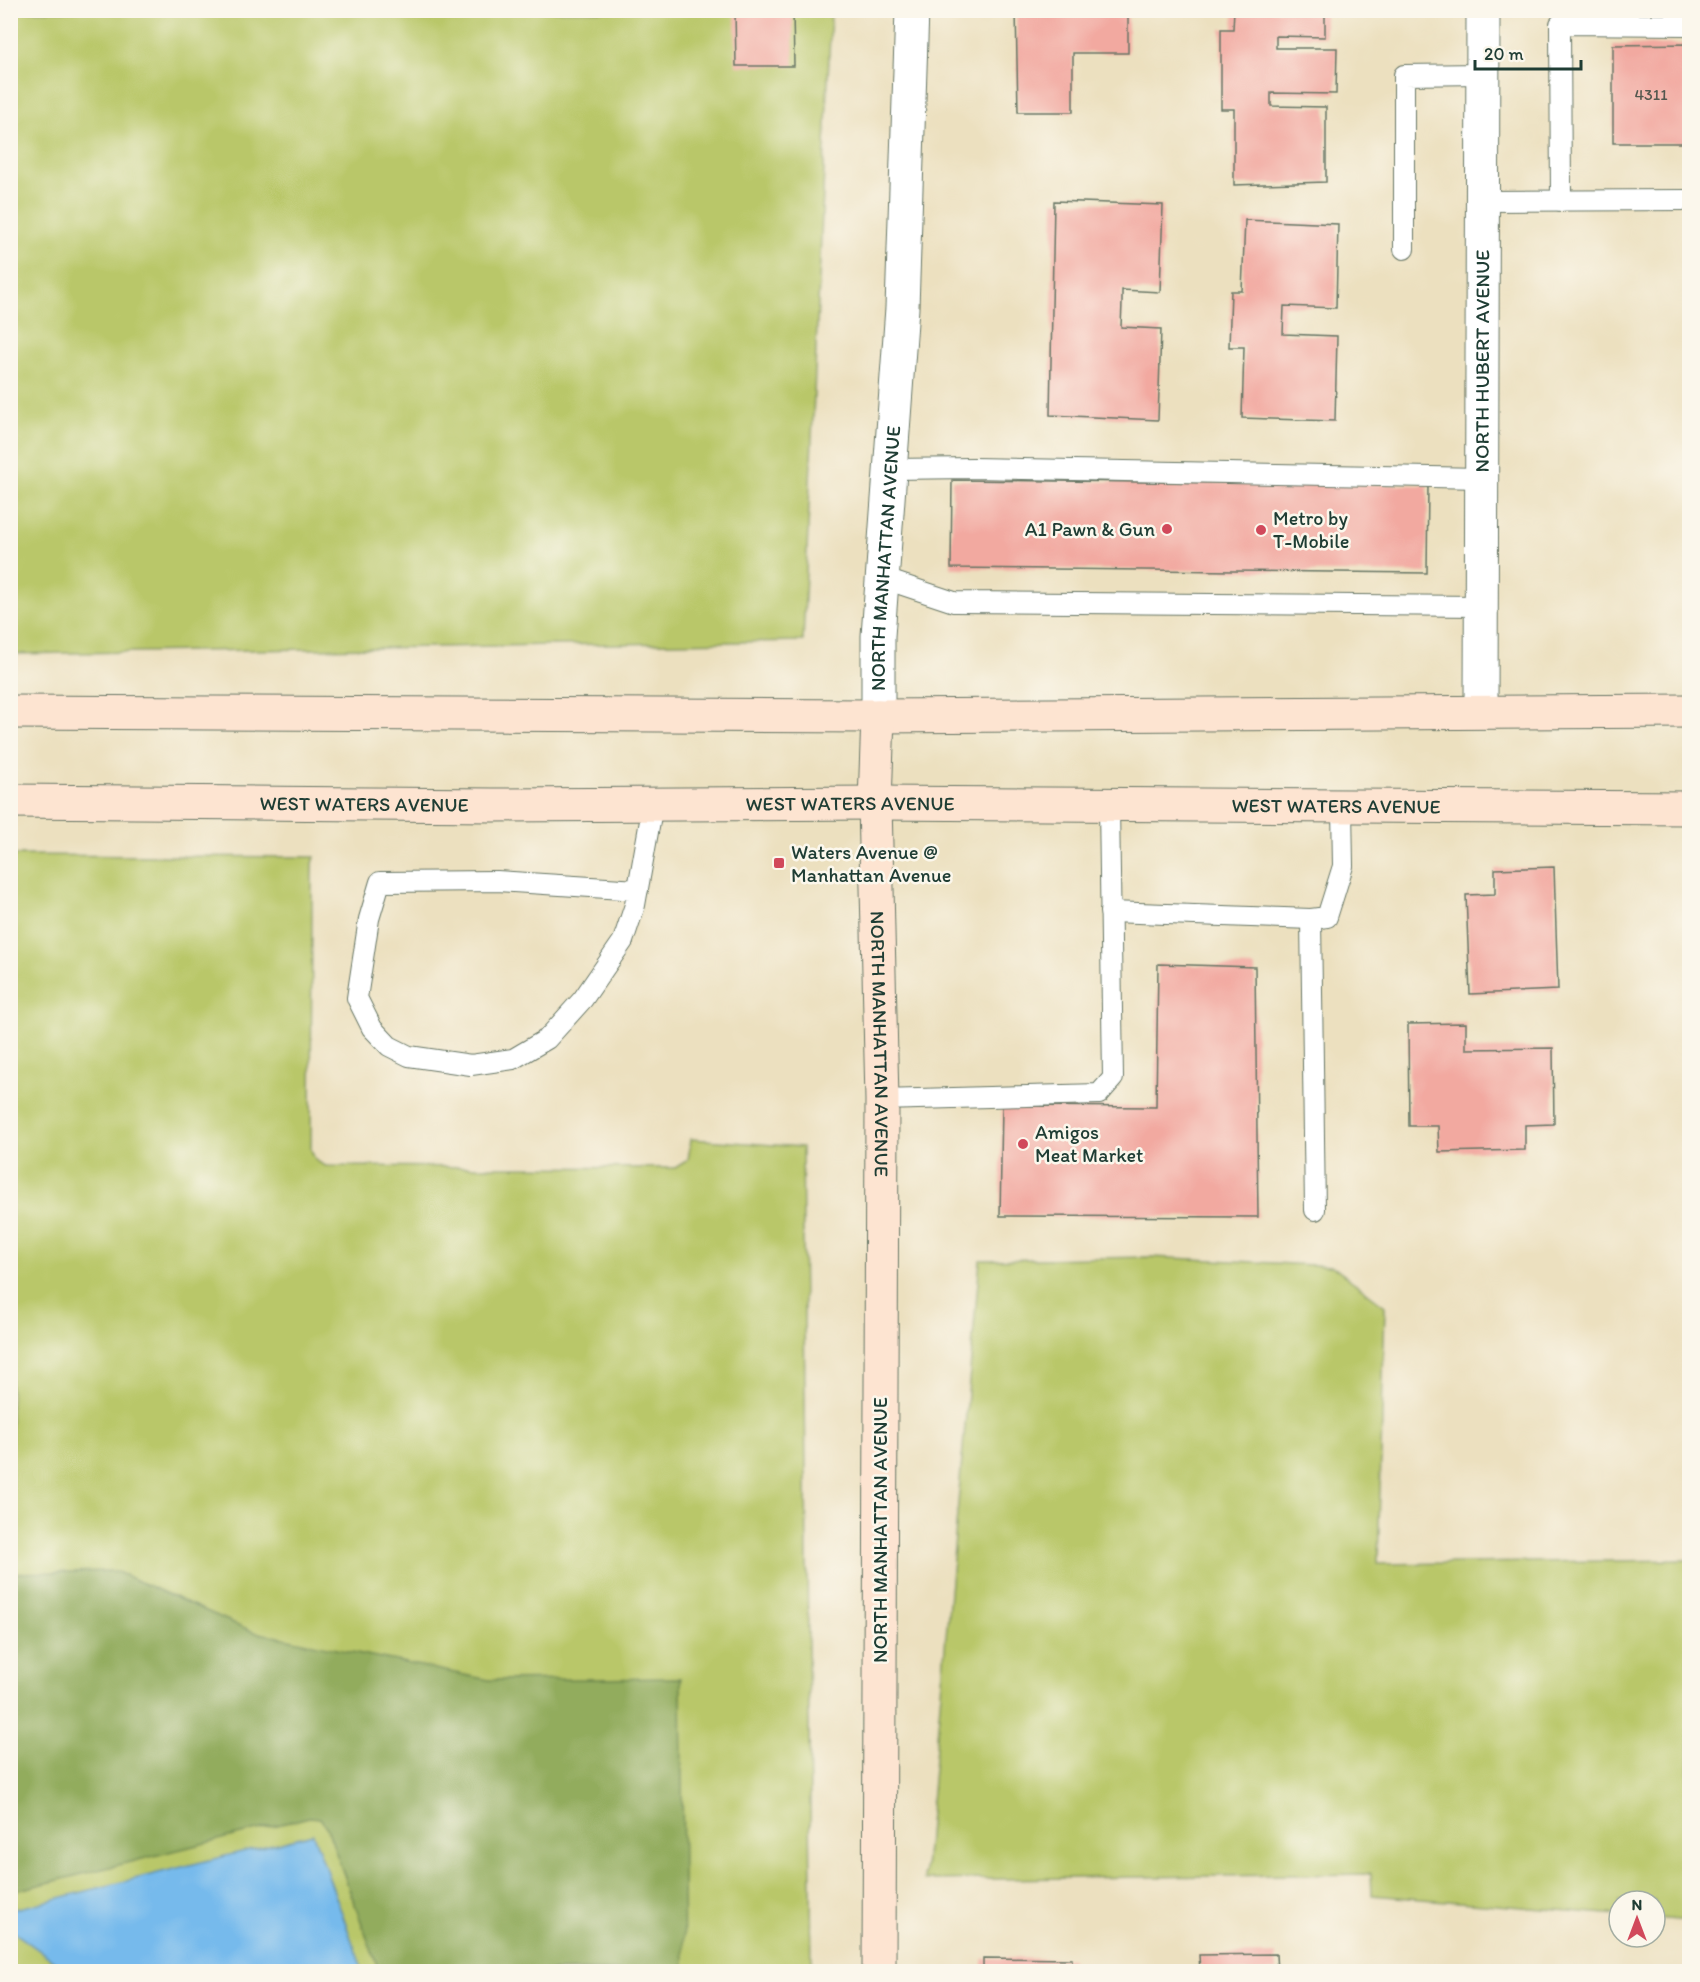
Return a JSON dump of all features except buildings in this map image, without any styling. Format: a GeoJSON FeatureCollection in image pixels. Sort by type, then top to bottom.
{"type":"FeatureCollection","features":[{"type":"Feature","properties":{"kind":"main road"},"geometry":{"type":"LineString","coordinates":[[10,712],[878,716],[1689,711]]}},
{"type":"Feature","properties":{"kind":"main road","name":"NORTH MANHATTAN AVENUE"},"geometry":{"type":"LineString","coordinates":[[878,716],[875,803],[882,1100],[879,1971]]}},
{"type":"Feature","properties":{"kind":"main road","name":"WEST WATERS AVENUE"},"geometry":{"type":"LineString","coordinates":[[10,801],[1689,808]]}},
{"type":"Feature","properties":{"kind":"street","name":"NORTH MANHATTAN AVENUE"},"geometry":{"type":"LineString","coordinates":[[878,716],[878,636],[902,308],[912,10]]}},
{"type":"Feature","properties":{"kind":"street","name":"NORTH HUBERT AVENUE"},"geometry":{"type":"LineString","coordinates":[[1481,711],[1483,10]]}},
{"type":"Feature","properties":{"kind":"lane"},"geometry":{"type":"LineString","coordinates":[[1561,201],[1560,24],[1689,25]]}},
{"type":"Feature","properties":{"kind":"lane"},"geometry":{"type":"LineString","coordinates":[[1404,249],[1404,75],[1483,74]]}},
{"type":"Feature","properties":{"kind":"lane"},"geometry":{"type":"LineString","coordinates":[[1482,201],[1689,200]]}},
{"type":"Feature","properties":{"kind":"lane"},"geometry":{"type":"LineString","coordinates":[[890,470],[997,469],[1482,478]]}},
{"type":"Feature","properties":{"kind":"lane"},"geometry":{"type":"LineString","coordinates":[[882,578],[954,602],[1482,606]]}},
{"type":"Feature","properties":{"kind":"lane"},"geometry":{"type":"LineString","coordinates":[[638,890],[497,881],[380,882],[369,919],[357,998],[372,1028],[389,1046],[409,1056],[471,1065],[513,1059],[547,1039],[583,999],[623,941],[635,905],[638,890],[653,804]]}},
{"type":"Feature","properties":{"kind":"lane"},"geometry":{"type":"LineString","coordinates":[[882,1100],[1099,1094],[1113,1078],[1109,805]]}},
{"type":"Feature","properties":{"kind":"lane"},"geometry":{"type":"LineString","coordinates":[[1110,912],[1311,920],[1327,917],[1343,866],[1342,807]]}},
{"type":"Feature","properties":{"kind":"lane"},"geometry":{"type":"LineString","coordinates":[[1311,920],[1315,1210]]}},
{"type":"Feature","properties":{"kind":"green space"},"geometry":{"type":"Polygon","coordinates":[[[10,11],[831,11],[803,641],[11,654],[10,11]]]}},
{"type":"Feature","properties":{"kind":"green space"},"geometry":{"type":"Polygon","coordinates":[[[11,855],[315,857],[312,867],[311,1149],[316,1160],[326,1166],[675,1168],[688,1160],[691,1139],[802,1147],[812,1971],[11,1972],[11,855]]]}},
{"type":"Feature","properties":{"kind":"green space"},"geometry":{"type":"Polygon","coordinates":[[[1151,1257],[1332,1266],[1385,1306],[1378,1564],[1689,1560],[1689,1921],[1667,1919],[1667,1889],[1607,1889],[1607,1914],[1372,1895],[1371,1874],[924,1880],[980,1260],[1151,1257]]]}},
{"type":"Feature","properties":{"kind":"green space"},"geometry":{"type":"Polygon","coordinates":[[[115,1571],[254,1632],[489,1680],[681,1678],[684,1971],[379,1971],[327,1828],[320,1818],[309,1817],[11,1892],[11,1573],[115,1571]]]}},
{"type":"Feature","properties":{"kind":"water"},"geometry":{"type":"Polygon","coordinates":[[[313,1834],[363,1971],[68,1971],[11,1930],[11,1910],[313,1834]]]}},
{"type":"Feature","properties":{"kind":"place","name":"A1 Pawn & Gun"},"geometry":{"type":"Point","coordinates":[1167,529]}},
{"type":"Feature","properties":{"kind":"place","name":"Metro by T-Mobile"},"geometry":{"type":"Point","coordinates":[1261,530]}},
{"type":"Feature","properties":{"kind":"place","name":"Waters Avenue @ Manhattan Avenue"},"geometry":{"type":"Point","coordinates":[779,863]}},
{"type":"Feature","properties":{"kind":"place","name":"Amigos Meat Market"},"geometry":{"type":"Point","coordinates":[1023,1144]}}]}
